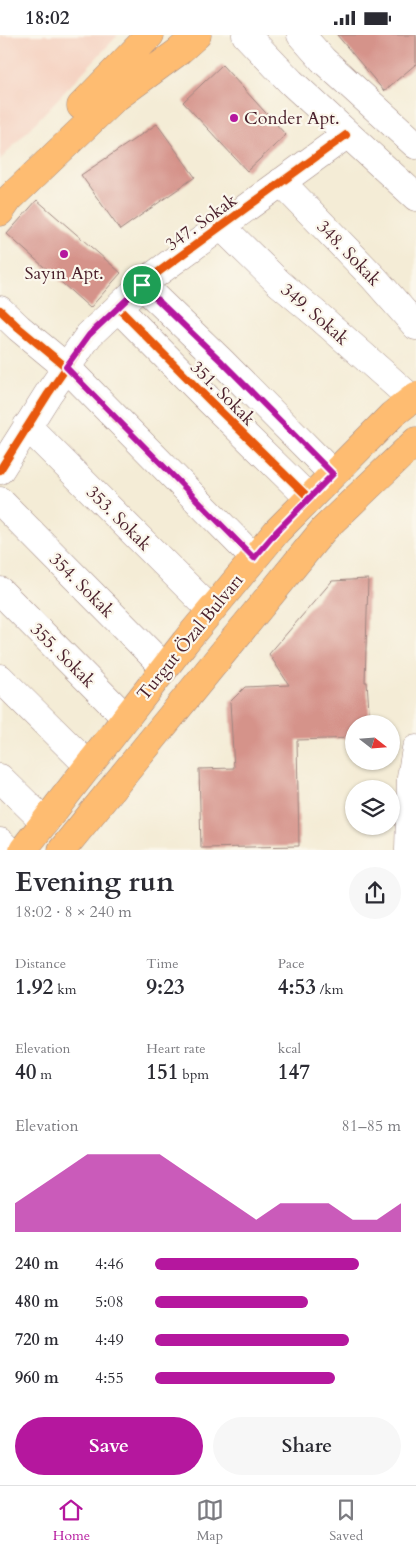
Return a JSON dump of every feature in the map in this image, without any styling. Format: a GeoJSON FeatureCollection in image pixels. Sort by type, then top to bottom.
{"type":"FeatureCollection","features":[{"type":"Feature","properties":{"kind":"main road"},"geometry":{"type":"LineString","coordinates":[[0,189],[150,35]]}},
{"type":"Feature","properties":{"kind":"main road"},"geometry":{"type":"LineString","coordinates":[[0,212],[9,199],[114,99],[178,52],[197,35]]}},
{"type":"Feature","properties":{"kind":"main road","name":"Turgut Özal Bulvarı"},"geometry":{"type":"LineString","coordinates":[[23,850],[211,610],[277,531],[392,415],[414,398]]}},
{"type":"Feature","properties":{"kind":"main road","name":"Turgut Özal Bulvarı"},"geometry":{"type":"LineString","coordinates":[[62,850],[324,529],[416,441]]}},
{"type":"Feature","properties":{"kind":"street"},"geometry":{"type":"LineString","coordinates":[[246,35],[346,135],[416,197]]}},
{"type":"Feature","properties":{"kind":"street"},"geometry":{"type":"LineString","coordinates":[[301,35],[323,60],[415,143]]}},
{"type":"Feature","properties":{"kind":"street","name":"347. Sokak"},"geometry":{"type":"LineString","coordinates":[[0,470],[27,426],[89,335],[142,285],[346,135]]}},
{"type":"Feature","properties":{"kind":"street","name":"348. Sokak"},"geometry":{"type":"LineString","coordinates":[[282,182],[374,278],[416,326]]}},
{"type":"Feature","properties":{"kind":"street","name":"349. Sokak"},"geometry":{"type":"LineString","coordinates":[[221,226],[279,283],[414,398]]}},
{"type":"Feature","properties":{"kind":"street"},"geometry":{"type":"LineString","coordinates":[[142,285],[222,362],[333,474]]}},
{"type":"Feature","properties":{"kind":"street","name":"351. Sokak"},"geometry":{"type":"LineString","coordinates":[[118,308],[309,499]]}},
{"type":"Feature","properties":{"kind":"street"},"geometry":{"type":"LineString","coordinates":[[0,310],[19,329],[66,367],[254,558]]}},
{"type":"Feature","properties":{"kind":"street","name":"353. Sokak"},"geometry":{"type":"LineString","coordinates":[[27,426],[211,610]]}},
{"type":"Feature","properties":{"kind":"street","name":"354. Sokak"},"geometry":{"type":"LineString","coordinates":[[0,501],[165,668]]}},
{"type":"Feature","properties":{"kind":"street","name":"355. Sokak"},"geometry":{"type":"LineString","coordinates":[[0,591],[126,718]]}},
{"type":"Feature","properties":{"kind":"street"},"geometry":{"type":"LineString","coordinates":[[0,678],[89,766]]}},
{"type":"Feature","properties":{"kind":"street"},"geometry":{"type":"LineString","coordinates":[[409,850],[411,778],[416,749]]}},
{"type":"Feature","properties":{"kind":"street"},"geometry":{"type":"LineString","coordinates":[[0,778],[45,822]]}},
{"type":"Feature","properties":{"kind":"street"},"geometry":{"type":"LineString","coordinates":[[0,842],[8,850]]}},
{"type":"Feature","properties":{"kind":"shaded area"},"geometry":{"type":"Polygon","coordinates":[[[0,35],[118,35],[0,160],[0,35]]]}},
{"type":"Feature","properties":{"kind":"building"},"geometry":{"type":"Polygon","coordinates":[[[337,35],[416,35],[416,64],[384,91],[337,35]]]}},
{"type":"Feature","properties":{"kind":"building","name":"Conder Apt."},"geometry":{"type":"Polygon","coordinates":[[[222,65],[286,135],[247,171],[183,102],[222,65]]]}},
{"type":"Feature","properties":{"kind":"building"},"geometry":{"type":"Polygon","coordinates":[[[157,124],[195,177],[120,230],[81,175],[157,124]]]}},
{"type":"Feature","properties":{"kind":"building","name":"Sayın Apt."},"geometry":{"type":"Polygon","coordinates":[[[37,200],[121,273],[90,308],[7,234],[37,200]]]}},
{"type":"Feature","properties":{"kind":"building"},"geometry":{"type":"Polygon","coordinates":[[[368,579],[365,682],[367,682],[369,715],[345,715],[345,738],[297,740],[299,846],[201,848],[199,769],[234,768],[230,702],[245,687],[289,685],[269,654],[332,581],[368,579]]]}},
{"type":"Feature","properties":{"kind":"cycle path"},"geometry":{"type":"LineString","coordinates":[[0,470],[48,394],[89,335],[146,281],[346,135]]}},
{"type":"Feature","properties":{"kind":"cycle path"},"geometry":{"type":"LineString","coordinates":[[118,308],[309,498]]}},
{"type":"Feature","properties":{"kind":"cycle path"},"geometry":{"type":"LineString","coordinates":[[0,310],[66,367],[254,558]]}},
{"type":"Feature","properties":{"kind":"place","name":"Conder Apt."},"geometry":{"type":"Point","coordinates":[234,118]}},
{"type":"Feature","properties":{"kind":"place","name":"Sayın Apt."},"geometry":{"type":"Point","coordinates":[64,254]}},
{"type":"Feature","properties":{"kind":"route"},"geometry":{"type":"LineString","coordinates":[[142,285],[222,362],[333,474],[277,531],[254,558],[66,367],[89,335],[142,285]]}}]}
